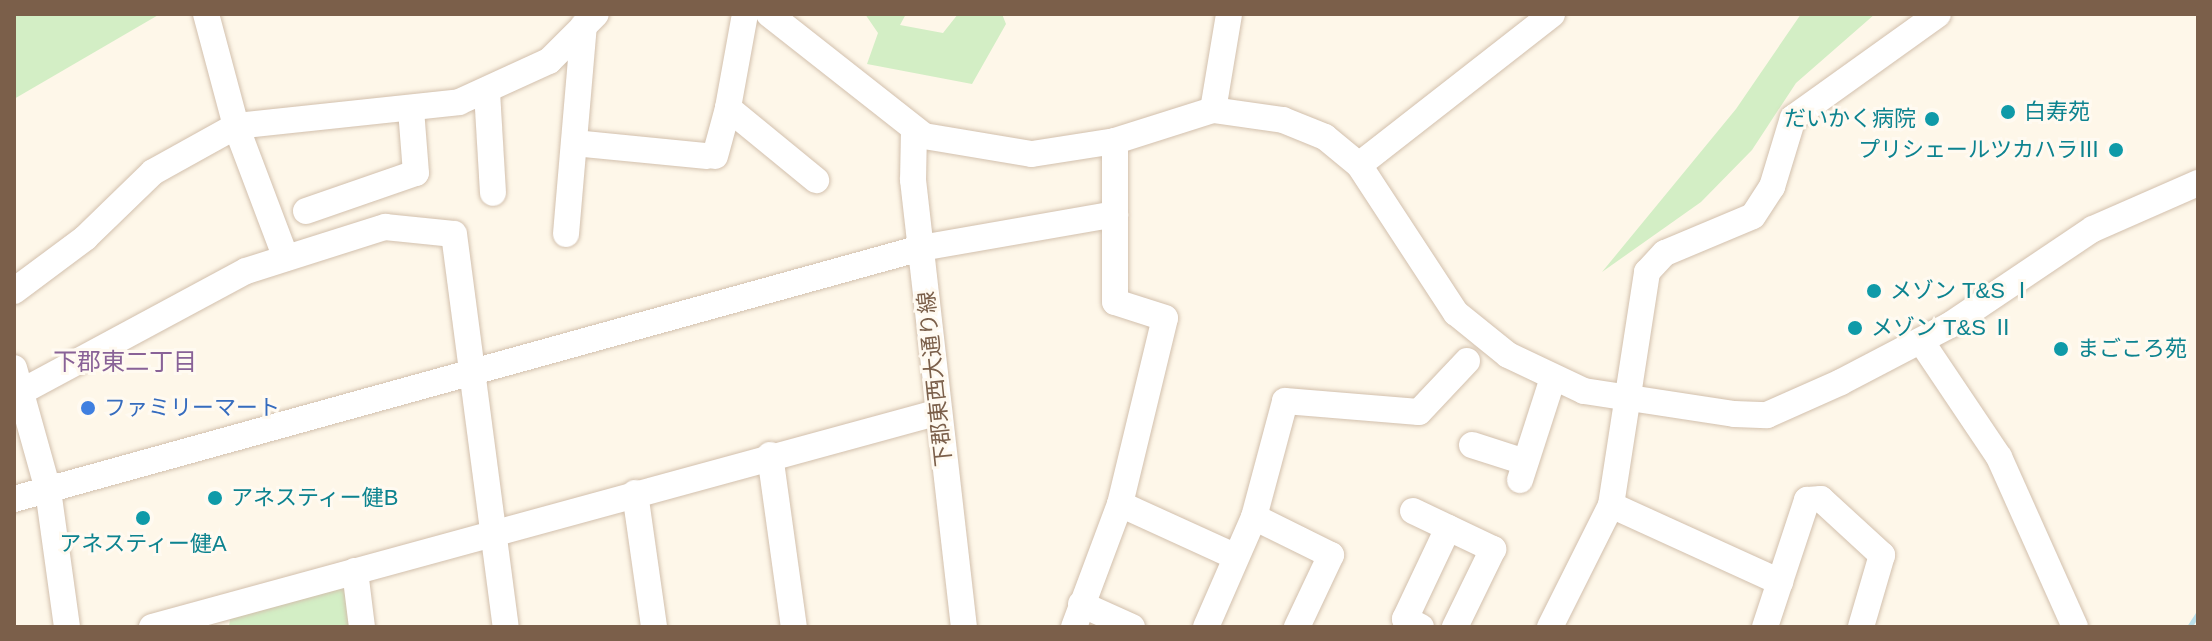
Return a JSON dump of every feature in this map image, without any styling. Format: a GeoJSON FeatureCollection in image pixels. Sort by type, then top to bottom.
{"type":"FeatureCollection","features":[{"type":"Feature","properties":{"kind":"street"},"geometry":{"type":"LineString","coordinates":[[206,14],[236,126],[286,258]]}},
{"type":"Feature","properties":{"kind":"street"},"geometry":{"type":"LineString","coordinates":[[574,143],[711,156],[728,108],[745,14]]}},
{"type":"Feature","properties":{"kind":"street"},"geometry":{"type":"LineString","coordinates":[[769,14],[914,130],[982,151],[1032,154],[1115,141],[1213,110],[1283,120],[1325,137],[1359,165],[1456,313],[1508,355],[1553,378],[1632,401],[1767,415],[1921,341],[2093,229],[2198,183]]}},
{"type":"Feature","properties":{"kind":"street"},"geometry":{"type":"LineString","coordinates":[[1213,110],[1229,14]]}},
{"type":"Feature","properties":{"kind":"street"},"geometry":{"type":"LineString","coordinates":[[1359,165],[1552,14]]}},
{"type":"Feature","properties":{"kind":"street"},"geometry":{"type":"LineString","coordinates":[[1550,627],[1611,505],[1632,401],[1641,292],[1650,268],[1688,241],[1753,216],[1772,187],[1793,118],[1938,14]]}},
{"type":"Feature","properties":{"kind":"street"},"geometry":{"type":"LineString","coordinates":[[14,291],[85,238],[153,172],[236,126],[296,114],[411,110],[487,92],[549,61],[590,20]]}},
{"type":"Feature","properties":{"kind":"street"},"geometry":{"type":"LineString","coordinates":[[566,234],[590,20]]}},
{"type":"Feature","properties":{"kind":"street"},"geometry":{"type":"LineString","coordinates":[[487,92],[493,193]]}},
{"type":"Feature","properties":{"kind":"street"},"geometry":{"type":"LineString","coordinates":[[728,108],[816,180]]}},
{"type":"Feature","properties":{"kind":"street"},"geometry":{"type":"LineString","coordinates":[[306,211],[416,173],[411,110]]}},
{"type":"Feature","properties":{"kind":"street","name":"下郡東西大通り線"},"geometry":{"type":"LineString","coordinates":[[914,130],[921,248],[964,627]]}},
{"type":"Feature","properties":{"kind":"street"},"geometry":{"type":"LineString","coordinates":[[1115,141],[1115,302],[1165,318],[1120,504],[1078,616],[1132,627]]}},
{"type":"Feature","properties":{"kind":"street"},"geometry":{"type":"LineString","coordinates":[[14,499],[921,248],[1115,214]]}},
{"type":"Feature","properties":{"kind":"street"},"geometry":{"type":"LineString","coordinates":[[67,627],[48,490],[17,380],[246,271],[385,227],[454,234],[506,627]]}},
{"type":"Feature","properties":{"kind":"street"},"geometry":{"type":"LineString","coordinates":[[1921,341],[1999,457],[2065,623]]}},
{"type":"Feature","properties":{"kind":"street"},"geometry":{"type":"LineString","coordinates":[[1206,627],[1234,556],[1254,517],[1285,401],[1419,412],[1467,361]]}},
{"type":"Feature","properties":{"kind":"street"},"geometry":{"type":"LineString","coordinates":[[1472,445],[1522,471],[1553,378]]}},
{"type":"Feature","properties":{"kind":"street"},"geometry":{"type":"LineString","coordinates":[[152,627],[220,618],[355,571],[770,455],[939,412]]}},
{"type":"Feature","properties":{"kind":"street"},"geometry":{"type":"LineString","coordinates":[[770,455],[794,627]]}},
{"type":"Feature","properties":{"kind":"street"},"geometry":{"type":"LineString","coordinates":[[635,493],[654,627]]}},
{"type":"Feature","properties":{"kind":"street"},"geometry":{"type":"LineString","coordinates":[[1765,627],[1807,500],[1821,499],[1882,555],[1861,627]]}},
{"type":"Feature","properties":{"kind":"street"},"geometry":{"type":"LineString","coordinates":[[1120,504],[1234,556]]}},
{"type":"Feature","properties":{"kind":"street"},"geometry":{"type":"LineString","coordinates":[[1611,505],[1780,582]]}},
{"type":"Feature","properties":{"kind":"street"},"geometry":{"type":"LineString","coordinates":[[1413,511],[1493,549],[1455,627]]}},
{"type":"Feature","properties":{"kind":"street"},"geometry":{"type":"LineString","coordinates":[[1254,517],[1331,555],[1297,627]]}},
{"type":"Feature","properties":{"kind":"street"},"geometry":{"type":"LineString","coordinates":[[1421,627],[1405,619],[1448,528]]}},
{"type":"Feature","properties":{"kind":"street"},"geometry":{"type":"LineString","coordinates":[[355,571],[362,627]]}},
{"type":"Feature","properties":{"kind":"green space"},"geometry":{"type":"Polygon","coordinates":[[[14,14],[160,14],[14,99],[14,14]]]}},
{"type":"Feature","properties":{"kind":"green space"},"geometry":{"type":"Polygon","coordinates":[[[865,14],[906,14],[900,25],[943,33],[958,14],[1002,14],[1006,24],[972,84],[867,64],[878,33],[865,14]]]}},
{"type":"Feature","properties":{"kind":"green space"},"geometry":{"type":"Polygon","coordinates":[[[1801,14],[1875,14],[1796,83],[1752,150],[1701,202],[1602,272],[1736,109],[1801,14]]]}},
{"type":"Feature","properties":{"kind":"green space"},"geometry":{"type":"Polygon","coordinates":[[[349,586],[355,627],[229,627],[231,612],[349,586]]]}},
{"type":"Feature","properties":{"kind":"waterway"},"geometry":{"type":"LineString","coordinates":[[2189,627],[2198,613]]}},
{"type":"Feature","properties":{"kind":"place","name":"白寿苑"},"geometry":{"type":"Point","coordinates":[2008,112]}},
{"type":"Feature","properties":{"kind":"place","name":"だいかく病院"},"geometry":{"type":"Point","coordinates":[1932,119]}},
{"type":"Feature","properties":{"kind":"place","name":"プリシェールツカハラⅢ"},"geometry":{"type":"Point","coordinates":[2116,150]}},
{"type":"Feature","properties":{"kind":"place","name":"メゾン T&S Ⅰ"},"geometry":{"type":"Point","coordinates":[1874,291]}},
{"type":"Feature","properties":{"kind":"place","name":"メゾン T&S Ⅱ"},"geometry":{"type":"Point","coordinates":[1855,328]}},
{"type":"Feature","properties":{"kind":"place","name":"まごころ苑"},"geometry":{"type":"Point","coordinates":[2061,349]}},
{"type":"Feature","properties":{"kind":"place","name":"ファミリーマート"},"geometry":{"type":"Point","coordinates":[88,408]}},
{"type":"Feature","properties":{"kind":"place","name":"アネスティー健B"},"geometry":{"type":"Point","coordinates":[215,498]}},
{"type":"Feature","properties":{"kind":"place","name":"アネスティー健A"},"geometry":{"type":"Point","coordinates":[143,518]}},
{"type":"Feature","properties":{"kind":"district","name":"下郡東二丁目"},"geometry":{"type":"Point","coordinates":[125,362]}}]}
